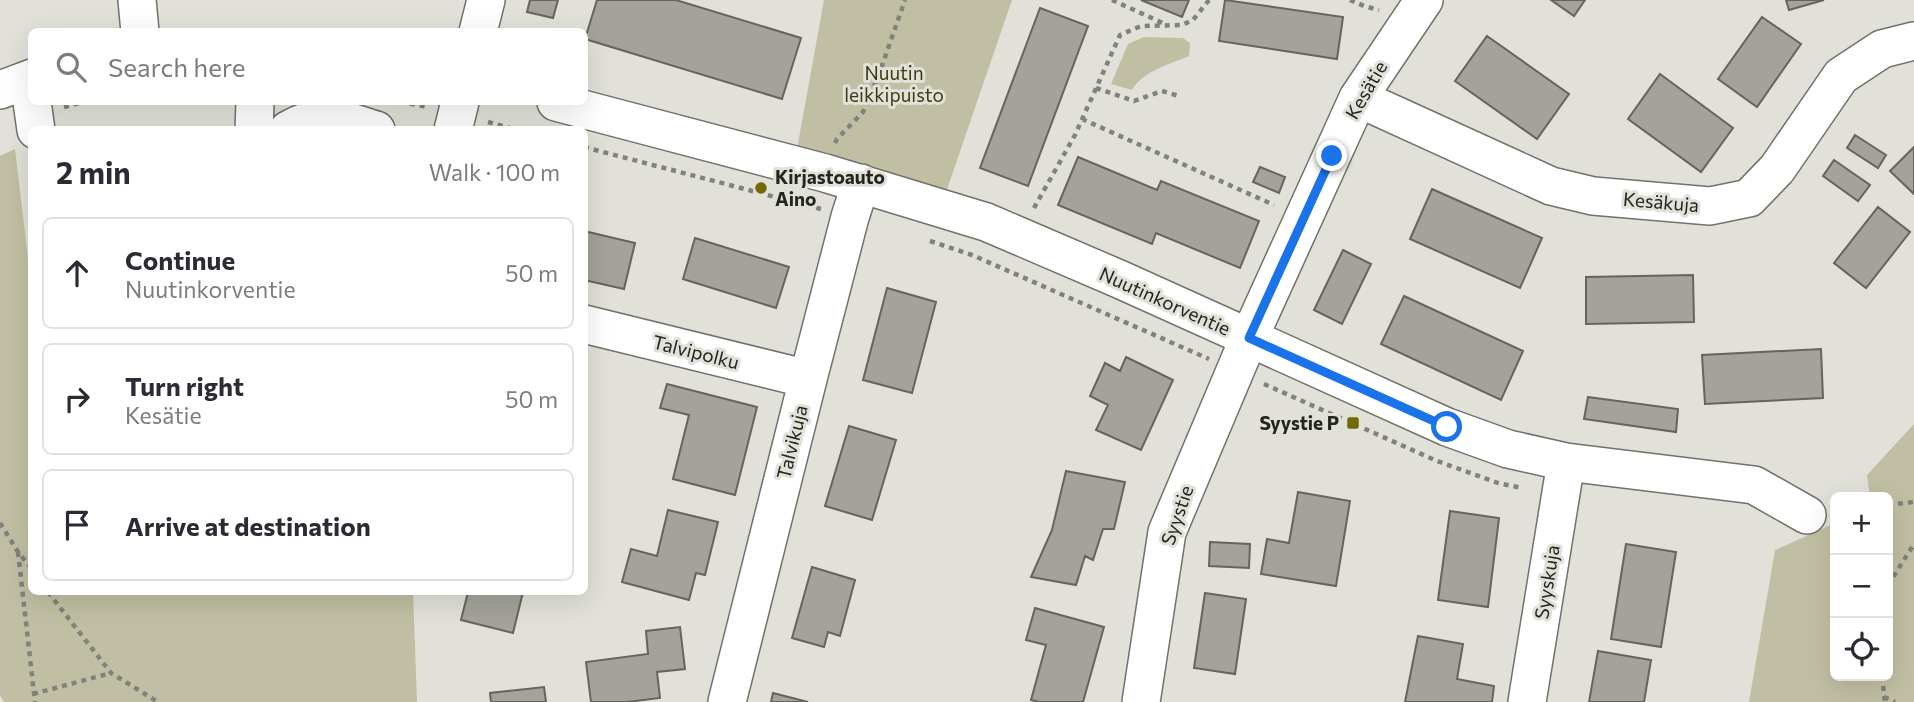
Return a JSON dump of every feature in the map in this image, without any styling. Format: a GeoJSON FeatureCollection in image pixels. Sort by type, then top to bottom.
{"type":"FeatureCollection","features":[{"type":"Feature","properties":{"kind":"street"},"geometry":{"type":"LineString","coordinates":[[137,0],[140,28]]}},
{"type":"Feature","properties":{"kind":"street"},"geometry":{"type":"LineString","coordinates":[[479,28],[486,0]]}},
{"type":"Feature","properties":{"kind":"street","name":"Kesätie"},"geometry":{"type":"LineString","coordinates":[[1249,338],[1358,97],[1424,0]]}},
{"type":"Feature","properties":{"kind":"street","name":"Kesäkuja"},"geometry":{"type":"LineString","coordinates":[[1358,97],[1551,186],[1593,196],[1710,206],[1749,198],[1777,169],[1841,76],[1882,49],[1914,41]]}},
{"type":"Feature","properties":{"kind":"street"},"geometry":{"type":"LineString","coordinates":[[29,105],[35,126]]}},
{"type":"Feature","properties":{"kind":"street"},"geometry":{"type":"LineString","coordinates":[[254,126],[255,105]]}},
{"type":"Feature","properties":{"kind":"street"},"geometry":{"type":"LineString","coordinates":[[454,126],[459,105]]}},
{"type":"Feature","properties":{"kind":"street","name":"Nuutinkorventie"},"geometry":{"type":"LineString","coordinates":[[567,105],[825,173],[986,222],[1447,427],[1507,449],[1566,462],[1754,485],[1807,515]]}},
{"type":"Feature","properties":{"kind":"street"},"geometry":{"type":"LineString","coordinates":[[295,126],[303,121],[330,116],[363,126]]}},
{"type":"Feature","properties":{"kind":"street","name":"Talvikuja"},"geometry":{"type":"LineString","coordinates":[[727,702],[860,183]]}},
{"type":"Feature","properties":{"kind":"street","name":"Talvipolku"},"geometry":{"type":"LineString","coordinates":[[588,325],[808,379]]}},
{"type":"Feature","properties":{"kind":"street","name":"Syystie"},"geometry":{"type":"LineString","coordinates":[[1141,702],[1167,532],[1249,338]]}},
{"type":"Feature","properties":{"kind":"street","name":"Syyskuja"},"geometry":{"type":"LineString","coordinates":[[1527,702],[1566,462]]}},
{"type":"Feature","properties":{"kind":"path"},"geometry":{"type":"LineString","coordinates":[[825,173],[837,139],[863,112],[905,0]]}},
{"type":"Feature","properties":{"kind":"path"},"geometry":{"type":"LineString","coordinates":[[1112,0],[1169,25]]}},
{"type":"Feature","properties":{"kind":"path"},"geometry":{"type":"LineString","coordinates":[[1019,236],[1082,119],[1119,35],[1141,26],[1182,25],[1193,20],[1209,0]]}},
{"type":"Feature","properties":{"kind":"path"},"geometry":{"type":"LineString","coordinates":[[1096,88],[1134,102],[1162,92],[1180,96]]}},
{"type":"Feature","properties":{"kind":"path"},"geometry":{"type":"LineString","coordinates":[[1082,119],[1303,219]]}},
{"type":"Feature","properties":{"kind":"path"},"geometry":{"type":"LineString","coordinates":[[1893,504],[1914,502]]}},
{"type":"Feature","properties":{"kind":"path"},"geometry":{"type":"LineString","coordinates":[[0,523],[28,564]]}},
{"type":"Feature","properties":{"kind":"path"},"geometry":{"type":"LineString","coordinates":[[1893,577],[1914,544]]}},
{"type":"Feature","properties":{"kind":"path"},"geometry":{"type":"LineString","coordinates":[[18,552],[35,702]]}},
{"type":"Feature","properties":{"kind":"path"},"geometry":{"type":"LineString","coordinates":[[50,595],[111,673],[158,702]]}},
{"type":"Feature","properties":{"kind":"path"},"geometry":{"type":"LineString","coordinates":[[33,694],[111,673]]}},
{"type":"Feature","properties":{"kind":"path"},"geometry":{"type":"LineString","coordinates":[[1882,681],[1884,700],[1895,702]]}},
{"type":"Feature","properties":{"kind":"green space","name":"Nuutin leikkipuisto"},"geometry":{"type":"Polygon","coordinates":[[[824,0],[1012,0],[943,201],[795,160],[824,0]]]}},
{"type":"Feature","properties":{"kind":"green space"},"geometry":{"type":"Polygon","coordinates":[[[1144,37],[1183,38],[1190,43],[1189,56],[1149,73],[1132,90],[1111,84],[1128,44],[1144,37]]]}},
{"type":"Feature","properties":{"kind":"green space"},"geometry":{"type":"Polygon","coordinates":[[[15,149],[28,258],[28,595],[413,595],[417,702],[4,702],[0,695],[0,156],[15,149]]]}},
{"type":"Feature","properties":{"kind":"green space"},"geometry":{"type":"Polygon","coordinates":[[[1914,424],[1914,702],[1749,702],[1775,550],[1830,525],[1830,681],[1893,681],[1893,492],[1869,492],[1867,475],[1914,424]]]}},
{"type":"Feature","properties":{"kind":"building"},"geometry":{"type":"Polygon","coordinates":[[[530,0],[558,0],[553,18],[527,12],[530,0]]]}},
{"type":"Feature","properties":{"kind":"building"},"geometry":{"type":"Polygon","coordinates":[[[597,0],[676,0],[801,38],[782,99],[588,40],[588,29],[597,0]]]}},
{"type":"Feature","properties":{"kind":"building"},"geometry":{"type":"Polygon","coordinates":[[[1141,0],[1189,0],[1182,17],[1141,0]]]}},
{"type":"Feature","properties":{"kind":"building"},"geometry":{"type":"Polygon","coordinates":[[[1225,0],[1343,17],[1337,59],[1219,41],[1225,0]]]}},
{"type":"Feature","properties":{"kind":"building"},"geometry":{"type":"Polygon","coordinates":[[[1551,0],[1585,0],[1574,16],[1551,0]]]}},
{"type":"Feature","properties":{"kind":"building"},"geometry":{"type":"Polygon","coordinates":[[[1786,0],[1824,0],[1789,10],[1786,0]]]}},
{"type":"Feature","properties":{"kind":"building"},"geometry":{"type":"Polygon","coordinates":[[[1040,8],[1088,26],[1028,186],[980,168],[1040,8]]]}},
{"type":"Feature","properties":{"kind":"building"},"geometry":{"type":"Polygon","coordinates":[[[1762,17],[1801,44],[1757,107],[1718,79],[1762,17]]]}},
{"type":"Feature","properties":{"kind":"building"},"geometry":{"type":"Polygon","coordinates":[[[1487,36],[1569,94],[1537,139],[1455,81],[1487,36]]]}},
{"type":"Feature","properties":{"kind":"building"},"geometry":{"type":"Polygon","coordinates":[[[1660,74],[1733,128],[1701,172],[1628,119],[1660,74]]]}},
{"type":"Feature","properties":{"kind":"building"},"geometry":{"type":"Polygon","coordinates":[[[1855,135],[1886,155],[1878,168],[1847,148],[1855,135]]]}},
{"type":"Feature","properties":{"kind":"building"},"geometry":{"type":"Polygon","coordinates":[[[1914,147],[1914,194],[1890,171],[1914,147]]]}},
{"type":"Feature","properties":{"kind":"building"},"geometry":{"type":"Polygon","coordinates":[[[1078,157],[1157,190],[1161,181],[1259,221],[1240,268],[1156,233],[1152,244],[1058,205],[1078,157]]]}},
{"type":"Feature","properties":{"kind":"building"},"geometry":{"type":"Polygon","coordinates":[[[1834,160],[1870,185],[1858,201],[1823,176],[1834,160]]]}},
{"type":"Feature","properties":{"kind":"building"},"geometry":{"type":"Polygon","coordinates":[[[1260,167],[1285,177],[1279,193],[1253,182],[1260,167]]]}},
{"type":"Feature","properties":{"kind":"building"},"geometry":{"type":"Polygon","coordinates":[[[1432,189],[1542,238],[1520,288],[1410,239],[1432,189]]]}},
{"type":"Feature","properties":{"kind":"building"},"geometry":{"type":"Polygon","coordinates":[[[1878,207],[1910,232],[1866,288],[1834,263],[1878,207]]]}},
{"type":"Feature","properties":{"kind":"building"},"geometry":{"type":"Polygon","coordinates":[[[588,232],[635,243],[624,289],[588,281],[588,232]]]}},
{"type":"Feature","properties":{"kind":"building"},"geometry":{"type":"Polygon","coordinates":[[[695,238],[789,267],[776,308],[683,279],[695,238]]]}},
{"type":"Feature","properties":{"kind":"building"},"geometry":{"type":"Polygon","coordinates":[[[1343,250],[1371,264],[1342,324],[1314,310],[1343,250]]]}},
{"type":"Feature","properties":{"kind":"building"},"geometry":{"type":"Polygon","coordinates":[[[1693,275],[1694,322],[1586,324],[1586,277],[1693,275]]]}},
{"type":"Feature","properties":{"kind":"building"},"geometry":{"type":"Polygon","coordinates":[[[887,288],[936,302],[912,393],[863,380],[887,288]]]}},
{"type":"Feature","properties":{"kind":"building"},"geometry":{"type":"Polygon","coordinates":[[[1404,296],[1523,351],[1501,400],[1381,344],[1404,296]]]}},
{"type":"Feature","properties":{"kind":"building"},"geometry":{"type":"Polygon","coordinates":[[[1821,349],[1823,398],[1705,404],[1702,355],[1821,349]]]}},
{"type":"Feature","properties":{"kind":"building"},"geometry":{"type":"Polygon","coordinates":[[[1126,357],[1173,380],[1141,450],[1096,430],[1108,405],[1090,396],[1105,363],[1120,371],[1126,357]]]}},
{"type":"Feature","properties":{"kind":"building"},"geometry":{"type":"Polygon","coordinates":[[[667,384],[757,407],[735,495],[673,479],[689,415],[660,408],[667,384]]]}},
{"type":"Feature","properties":{"kind":"building"},"geometry":{"type":"Polygon","coordinates":[[[1588,397],[1678,409],[1676,432],[1584,419],[1588,397]]]}},
{"type":"Feature","properties":{"kind":"building"},"geometry":{"type":"Polygon","coordinates":[[[849,426],[896,440],[872,520],[825,506],[849,426]]]}},
{"type":"Feature","properties":{"kind":"building"},"geometry":{"type":"Polygon","coordinates":[[[1066,471],[1125,482],[1114,529],[1103,529],[1093,560],[1085,556],[1076,585],[1031,577],[1052,530],[1066,471]]]}},
{"type":"Feature","properties":{"kind":"building"},"geometry":{"type":"Polygon","coordinates":[[[1298,492],[1350,501],[1336,586],[1261,574],[1267,539],[1289,543],[1298,492]]]}},
{"type":"Feature","properties":{"kind":"building"},"geometry":{"type":"Polygon","coordinates":[[[668,510],[718,522],[705,575],[696,573],[689,600],[622,582],[631,549],[657,556],[668,510]]]}},
{"type":"Feature","properties":{"kind":"building"},"geometry":{"type":"Polygon","coordinates":[[[1450,511],[1499,518],[1488,607],[1438,600],[1450,511]]]}},
{"type":"Feature","properties":{"kind":"building"},"geometry":{"type":"Polygon","coordinates":[[[1210,542],[1250,544],[1249,568],[1209,566],[1210,542]]]}},
{"type":"Feature","properties":{"kind":"building"},"geometry":{"type":"Polygon","coordinates":[[[1626,544],[1676,552],[1661,647],[1611,639],[1626,544]]]}},
{"type":"Feature","properties":{"kind":"building"},"geometry":{"type":"Polygon","coordinates":[[[812,567],[855,580],[840,636],[828,632],[824,647],[792,638],[812,567]]]}},
{"type":"Feature","properties":{"kind":"building"},"geometry":{"type":"Polygon","coordinates":[[[1205,593],[1246,599],[1235,674],[1194,668],[1205,593]]]}},
{"type":"Feature","properties":{"kind":"building"},"geometry":{"type":"Polygon","coordinates":[[[467,595],[522,595],[513,633],[461,620],[467,595]]]}},
{"type":"Feature","properties":{"kind":"building"},"geometry":{"type":"Polygon","coordinates":[[[1035,608],[1104,627],[1083,702],[1031,700],[1046,645],[1026,640],[1035,608]]]}},
{"type":"Feature","properties":{"kind":"building"},"geometry":{"type":"Polygon","coordinates":[[[680,627],[685,669],[657,672],[660,698],[591,702],[586,662],[648,654],[646,631],[680,627]]]}},
{"type":"Feature","properties":{"kind":"building"},"geometry":{"type":"Polygon","coordinates":[[[1418,636],[1463,644],[1457,679],[1494,686],[1492,702],[1405,702],[1418,636]]]}},
{"type":"Feature","properties":{"kind":"building"},"geometry":{"type":"Polygon","coordinates":[[[1598,651],[1651,660],[1644,702],[1589,702],[1598,651]]]}},
{"type":"Feature","properties":{"kind":"building"},"geometry":{"type":"Polygon","coordinates":[[[544,687],[546,702],[491,702],[490,693],[544,687]]]}},
{"type":"Feature","properties":{"kind":"building"},"geometry":{"type":"Polygon","coordinates":[[[773,693],[808,702],[771,702],[773,693]]]}},
{"type":"Feature","properties":{"kind":"place","name":"Kirjastoauto Aino"},"geometry":{"type":"Point","coordinates":[761,188]}},
{"type":"Feature","properties":{"kind":"place","name":"Syystie P"},"geometry":{"type":"Point","coordinates":[1353,423]}},
{"type":"Feature","properties":{"kind":"route"},"geometry":{"type":"LineString","coordinates":[[1332,156],[1249,338],[1447,427]]}}]}
